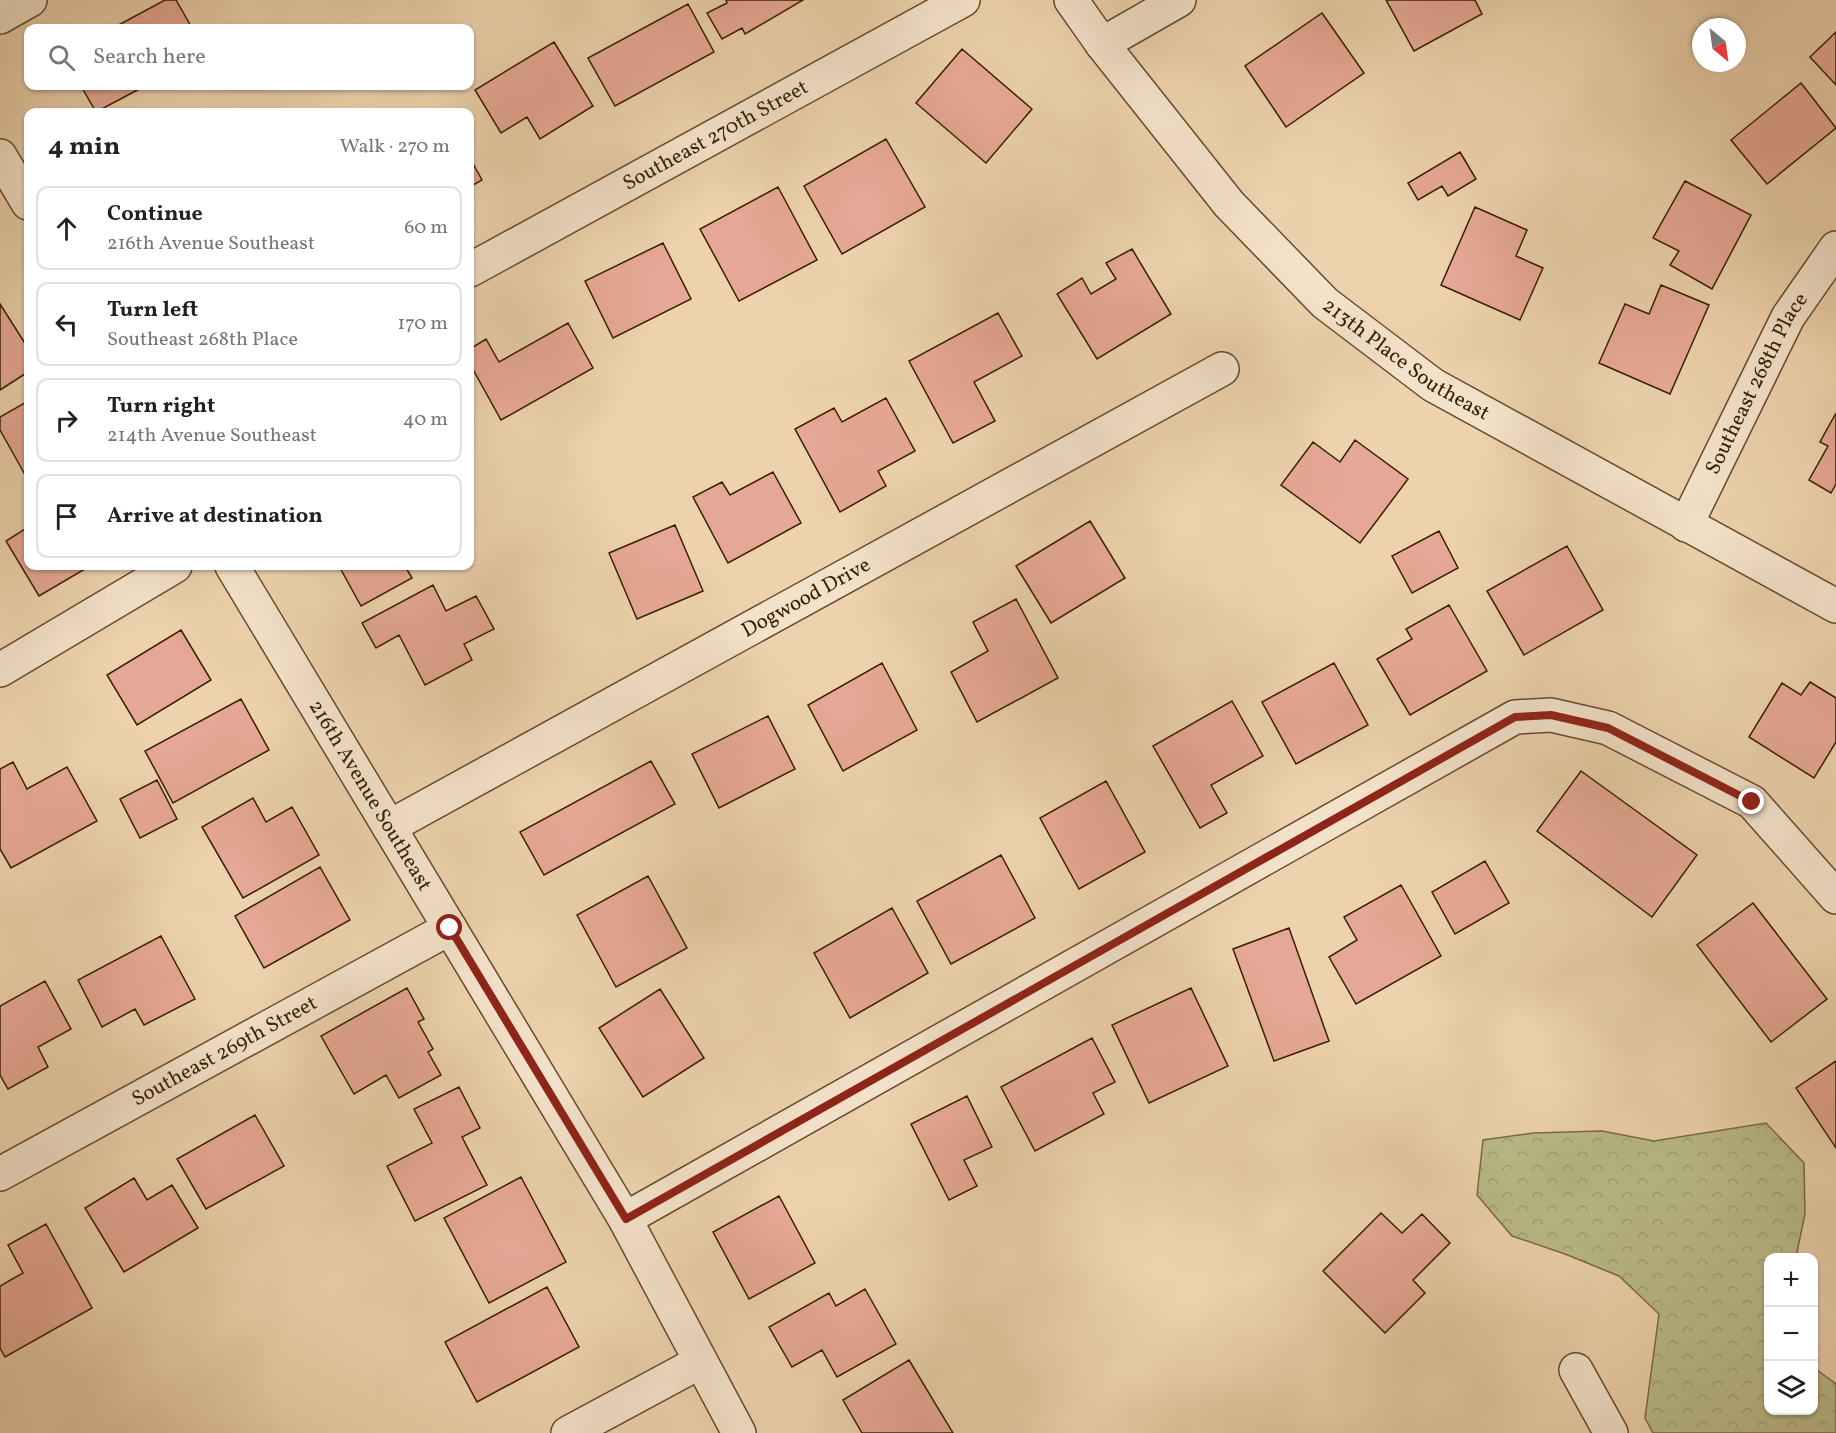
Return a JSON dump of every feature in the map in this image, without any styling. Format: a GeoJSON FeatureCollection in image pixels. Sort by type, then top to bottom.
{"type":"FeatureCollection","features":[{"type":"Feature","properties":{"kind":"street"},"geometry":{"type":"LineString","coordinates":[[0,17],[30,0]]}},
{"type":"Feature","properties":{"kind":"street","name":"Southeast 270th Street"},"geometry":{"type":"LineString","coordinates":[[474,268],[963,0]]}},
{"type":"Feature","properties":{"kind":"street","name":"213th Place Southeast"},"geometry":{"type":"LineString","coordinates":[[1071,0],[1102,44],[1229,204],[1325,303],[1433,385],[1836,606]]}},
{"type":"Feature","properties":{"kind":"street"},"geometry":{"type":"LineString","coordinates":[[1102,44],[1179,0]]}},
{"type":"Feature","properties":{"kind":"street"},"geometry":{"type":"LineString","coordinates":[[0,156],[24,196]]}},
{"type":"Feature","properties":{"kind":"street","name":"Southeast 268th Place"},"geometry":{"type":"LineString","coordinates":[[1686,525],[1788,317],[1836,248]]}},
{"type":"Feature","properties":{"kind":"street","name":"Dogwood Drive"},"geometry":{"type":"LineString","coordinates":[[389,827],[1222,369]]}},
{"type":"Feature","properties":{"kind":"street"},"geometry":{"type":"LineString","coordinates":[[0,670],[168,570]]}},
{"type":"Feature","properties":{"kind":"street","name":"216th Avenue Southeast"},"geometry":{"type":"LineString","coordinates":[[234,570],[626,1219],[739,1433]]}},
{"type":"Feature","properties":{"kind":"street"},"geometry":{"type":"LineString","coordinates":[[626,1219],[1515,717],[1551,715],[1608,728],[1752,802],[1836,897]]}},
{"type":"Feature","properties":{"kind":"street","name":"Southeast 269th Street"},"geometry":{"type":"LineString","coordinates":[[0,1174],[450,928]]}},
{"type":"Feature","properties":{"kind":"street"},"geometry":{"type":"LineString","coordinates":[[568,1433],[700,1362]]}},
{"type":"Feature","properties":{"kind":"street"},"geometry":{"type":"LineString","coordinates":[[1576,1370],[1611,1433]]}},
{"type":"Feature","properties":{"kind":"green space"},"geometry":{"type":"Polygon","coordinates":[[[1766,1123],[1804,1163],[1805,1214],[1797,1253],[1764,1253],[1764,1415],[1818,1415],[1818,1371],[1836,1384],[1836,1433],[1653,1433],[1645,1418],[1659,1314],[1619,1276],[1512,1236],[1477,1195],[1483,1140],[1534,1133],[1602,1131],[1654,1141],[1766,1123]]]}},
{"type":"Feature","properties":{"kind":"building"},"geometry":{"type":"Polygon","coordinates":[[[165,0],[176,0],[190,24],[120,24],[165,0]]]}},
{"type":"Feature","properties":{"kind":"building"},"geometry":{"type":"Polygon","coordinates":[[[726,0],[803,0],[745,34],[742,28],[722,39],[707,13],[727,3],[726,0]]]}},
{"type":"Feature","properties":{"kind":"building"},"geometry":{"type":"Polygon","coordinates":[[[1386,0],[1475,0],[1482,14],[1414,51],[1386,0]]]}},
{"type":"Feature","properties":{"kind":"building"},"geometry":{"type":"Polygon","coordinates":[[[688,4],[714,52],[615,106],[588,58],[688,4]]]}},
{"type":"Feature","properties":{"kind":"building"},"geometry":{"type":"Polygon","coordinates":[[[1322,13],[1364,73],[1286,127],[1245,66],[1322,13]]]}},
{"type":"Feature","properties":{"kind":"building"},"geometry":{"type":"Polygon","coordinates":[[[1836,32],[1836,85],[1810,57],[1836,32]]]}},
{"type":"Feature","properties":{"kind":"building"},"geometry":{"type":"Polygon","coordinates":[[[554,42],[593,106],[540,139],[527,117],[501,133],[475,90],[554,42]]]}},
{"type":"Feature","properties":{"kind":"building"},"geometry":{"type":"Polygon","coordinates":[[[962,49],[1032,109],[986,163],[916,103],[962,49]]]}},
{"type":"Feature","properties":{"kind":"building"},"geometry":{"type":"Polygon","coordinates":[[[1801,83],[1836,128],[1767,184],[1731,140],[1801,83]]]}},
{"type":"Feature","properties":{"kind":"building"},"geometry":{"type":"Polygon","coordinates":[[[83,90],[137,90],[104,108],[94,108],[83,90]]]}},
{"type":"Feature","properties":{"kind":"building"},"geometry":{"type":"Polygon","coordinates":[[[886,139],[925,207],[842,254],[804,186],[886,139]]]}},
{"type":"Feature","properties":{"kind":"building"},"geometry":{"type":"Polygon","coordinates":[[[1460,152],[1476,179],[1448,196],[1442,186],[1418,200],[1408,183],[1460,152]]]}},
{"type":"Feature","properties":{"kind":"building"},"geometry":{"type":"Polygon","coordinates":[[[474,165],[482,180],[474,185],[474,165]]]}},
{"type":"Feature","properties":{"kind":"building"},"geometry":{"type":"Polygon","coordinates":[[[1685,181],[1751,215],[1712,289],[1670,265],[1679,251],[1653,238],[1685,181]]]}},
{"type":"Feature","properties":{"kind":"building"},"geometry":{"type":"Polygon","coordinates":[[[778,187],[817,260],[739,301],[700,229],[778,187]]]}},
{"type":"Feature","properties":{"kind":"building"},"geometry":{"type":"Polygon","coordinates":[[[1475,207],[1527,230],[1516,256],[1543,268],[1520,320],[1441,285],[1475,207]]]}},
{"type":"Feature","properties":{"kind":"building"},"geometry":{"type":"Polygon","coordinates":[[[663,243],[691,299],[613,338],[585,281],[663,243]]]}},
{"type":"Feature","properties":{"kind":"building"},"geometry":{"type":"Polygon","coordinates":[[[1132,249],[1171,314],[1097,359],[1057,294],[1082,278],[1091,294],[1116,279],[1106,263],[1132,249]]]}},
{"type":"Feature","properties":{"kind":"building"},"geometry":{"type":"Polygon","coordinates":[[[1661,285],[1709,305],[1670,394],[1599,363],[1625,304],[1649,314],[1661,285]]]}},
{"type":"Feature","properties":{"kind":"building"},"geometry":{"type":"Polygon","coordinates":[[[0,304],[24,342],[24,375],[0,390],[0,304]]]}},
{"type":"Feature","properties":{"kind":"building"},"geometry":{"type":"Polygon","coordinates":[[[998,313],[1022,356],[974,382],[995,421],[953,443],[909,361],[998,313]]]}},
{"type":"Feature","properties":{"kind":"building"},"geometry":{"type":"Polygon","coordinates":[[[568,323],[593,368],[501,420],[474,371],[474,346],[486,339],[499,362],[568,323]]]}},
{"type":"Feature","properties":{"kind":"building"},"geometry":{"type":"Polygon","coordinates":[[[886,398],[915,451],[878,471],[886,486],[840,512],[795,429],[834,408],[842,422],[886,398]]]}},
{"type":"Feature","properties":{"kind":"building"},"geometry":{"type":"Polygon","coordinates":[[[24,403],[24,473],[0,430],[0,417],[24,403]]]}},
{"type":"Feature","properties":{"kind":"building"},"geometry":{"type":"Polygon","coordinates":[[[1836,413],[1836,484],[1831,493],[1809,480],[1828,446],[1820,442],[1836,413]]]}},
{"type":"Feature","properties":{"kind":"building"},"geometry":{"type":"Polygon","coordinates":[[[1355,440],[1408,479],[1360,543],[1281,485],[1313,442],[1340,462],[1355,440]]]}},
{"type":"Feature","properties":{"kind":"building"},"geometry":{"type":"Polygon","coordinates":[[[773,472],[801,523],[728,563],[693,497],[722,482],[730,495],[773,472]]]}},
{"type":"Feature","properties":{"kind":"building"},"geometry":{"type":"Polygon","coordinates":[[[1090,521],[1125,578],[1051,623],[1016,566],[1090,521]]]}},
{"type":"Feature","properties":{"kind":"building"},"geometry":{"type":"Polygon","coordinates":[[[675,525],[703,591],[637,619],[609,553],[675,525]]]}},
{"type":"Feature","properties":{"kind":"building"},"geometry":{"type":"Polygon","coordinates":[[[24,530],[24,570],[83,570],[39,596],[6,541],[24,530]]]}},
{"type":"Feature","properties":{"kind":"building"},"geometry":{"type":"Polygon","coordinates":[[[1439,531],[1458,568],[1412,593],[1392,556],[1439,531]]]}},
{"type":"Feature","properties":{"kind":"building"},"geometry":{"type":"Polygon","coordinates":[[[1567,546],[1603,610],[1524,655],[1487,591],[1567,546]]]}},
{"type":"Feature","properties":{"kind":"building"},"geometry":{"type":"Polygon","coordinates":[[[341,570],[407,570],[412,578],[361,606],[341,570]]]}},
{"type":"Feature","properties":{"kind":"building"},"geometry":{"type":"Polygon","coordinates":[[[433,585],[446,611],[476,596],[494,629],[464,644],[472,660],[425,685],[399,635],[376,648],[362,623],[433,585]]]}},
{"type":"Feature","properties":{"kind":"building"},"geometry":{"type":"Polygon","coordinates":[[[1016,599],[1058,678],[977,722],[951,672],[988,651],[973,622],[1016,599]]]}},
{"type":"Feature","properties":{"kind":"building"},"geometry":{"type":"Polygon","coordinates":[[[1449,605],[1487,671],[1410,715],[1377,659],[1412,639],[1406,629],[1449,605]]]}},
{"type":"Feature","properties":{"kind":"building"},"geometry":{"type":"Polygon","coordinates":[[[181,630],[211,680],[137,725],[107,675],[181,630]]]}},
{"type":"Feature","properties":{"kind":"building"},"geometry":{"type":"Polygon","coordinates":[[[882,663],[917,730],[843,771],[808,705],[882,663]]]}},
{"type":"Feature","properties":{"kind":"building"},"geometry":{"type":"Polygon","coordinates":[[[1334,663],[1368,725],[1296,764],[1262,702],[1334,663]]]}},
{"type":"Feature","properties":{"kind":"building"},"geometry":{"type":"Polygon","coordinates":[[[1810,682],[1836,698],[1836,742],[1814,778],[1749,737],[1782,683],[1801,695],[1810,682]]]}},
{"type":"Feature","properties":{"kind":"building"},"geometry":{"type":"Polygon","coordinates":[[[241,699],[269,750],[173,803],[145,751],[241,699]]]}},
{"type":"Feature","properties":{"kind":"building"},"geometry":{"type":"Polygon","coordinates":[[[1232,701],[1263,756],[1211,785],[1227,813],[1200,828],[1153,746],[1232,701]]]}},
{"type":"Feature","properties":{"kind":"building"},"geometry":{"type":"Polygon","coordinates":[[[768,716],[795,769],[719,808],[692,754],[768,716]]]}},
{"type":"Feature","properties":{"kind":"building"},"geometry":{"type":"Polygon","coordinates":[[[651,761],[675,804],[544,875],[520,832],[651,761]]]}},
{"type":"Feature","properties":{"kind":"building"},"geometry":{"type":"Polygon","coordinates":[[[13,762],[27,789],[67,767],[97,821],[11,868],[0,849],[0,769],[13,762]]]}},
{"type":"Feature","properties":{"kind":"building"},"geometry":{"type":"Polygon","coordinates":[[[1581,771],[1697,855],[1652,917],[1537,831],[1581,771]]]}},
{"type":"Feature","properties":{"kind":"building"},"geometry":{"type":"Polygon","coordinates":[[[157,780],[177,819],[140,838],[120,799],[157,780]]]}},
{"type":"Feature","properties":{"kind":"building"},"geometry":{"type":"Polygon","coordinates":[[[1106,781],[1145,852],[1079,889],[1040,818],[1106,781]]]}},
{"type":"Feature","properties":{"kind":"building"},"geometry":{"type":"Polygon","coordinates":[[[253,798],[266,822],[292,807],[319,855],[243,898],[202,827],[253,798]]]}},
{"type":"Feature","properties":{"kind":"building"},"geometry":{"type":"Polygon","coordinates":[[[1001,855],[1035,918],[951,964],[917,901],[1001,855]]]}},
{"type":"Feature","properties":{"kind":"building"},"geometry":{"type":"Polygon","coordinates":[[[1485,861],[1509,903],[1455,934],[1432,892],[1485,861]]]}},
{"type":"Feature","properties":{"kind":"building"},"geometry":{"type":"Polygon","coordinates":[[[320,867],[350,920],[264,968],[235,916],[320,867]]]}},
{"type":"Feature","properties":{"kind":"building"},"geometry":{"type":"Polygon","coordinates":[[[648,876],[687,948],[616,987],[577,915],[648,876]]]}},
{"type":"Feature","properties":{"kind":"building"},"geometry":{"type":"Polygon","coordinates":[[[1401,885],[1441,956],[1356,1004],[1329,957],[1357,940],[1344,917],[1401,885]]]}},
{"type":"Feature","properties":{"kind":"building"},"geometry":{"type":"Polygon","coordinates":[[[1753,903],[1827,999],[1771,1042],[1697,945],[1753,903]]]}},
{"type":"Feature","properties":{"kind":"building"},"geometry":{"type":"Polygon","coordinates":[[[892,908],[928,973],[850,1018],[814,953],[892,908]]]}},
{"type":"Feature","properties":{"kind":"building"},"geometry":{"type":"Polygon","coordinates":[[[1289,928],[1329,1041],[1274,1061],[1233,949],[1289,928]]]}},
{"type":"Feature","properties":{"kind":"building"},"geometry":{"type":"Polygon","coordinates":[[[161,936],[195,999],[144,1025],[135,1009],[102,1027],[78,980],[161,936]]]}},
{"type":"Feature","properties":{"kind":"building"},"geometry":{"type":"Polygon","coordinates":[[[45,981],[71,1029],[38,1047],[48,1067],[8,1089],[0,1075],[0,1006],[45,981]]]}},
{"type":"Feature","properties":{"kind":"building"},"geometry":{"type":"Polygon","coordinates":[[[407,988],[424,1019],[418,1022],[433,1049],[428,1052],[441,1075],[399,1098],[386,1075],[354,1094],[321,1036],[407,988]]]}},
{"type":"Feature","properties":{"kind":"building"},"geometry":{"type":"Polygon","coordinates":[[[1191,988],[1228,1066],[1149,1103],[1112,1025],[1191,988]]]}},
{"type":"Feature","properties":{"kind":"building"},"geometry":{"type":"Polygon","coordinates":[[[660,989],[704,1058],[643,1097],[599,1028],[660,989]]]}},
{"type":"Feature","properties":{"kind":"building"},"geometry":{"type":"Polygon","coordinates":[[[1092,1038],[1115,1082],[1093,1093],[1104,1114],[1035,1151],[1001,1087],[1092,1038]]]}},
{"type":"Feature","properties":{"kind":"building"},"geometry":{"type":"Polygon","coordinates":[[[1836,1061],[1836,1148],[1796,1088],[1836,1061]]]}},
{"type":"Feature","properties":{"kind":"building"},"geometry":{"type":"Polygon","coordinates":[[[459,1087],[480,1128],[462,1137],[487,1185],[415,1221],[387,1166],[432,1143],[414,1109],[459,1087]]]}},
{"type":"Feature","properties":{"kind":"building"},"geometry":{"type":"Polygon","coordinates":[[[967,1096],[992,1147],[964,1160],[977,1186],[949,1200],[911,1124],[967,1096]]]}},
{"type":"Feature","properties":{"kind":"building"},"geometry":{"type":"Polygon","coordinates":[[[255,1115],[284,1166],[206,1209],[177,1159],[255,1115]]]}},
{"type":"Feature","properties":{"kind":"building"},"geometry":{"type":"Polygon","coordinates":[[[521,1177],[566,1262],[489,1303],[444,1218],[521,1177]]]}},
{"type":"Feature","properties":{"kind":"building"},"geometry":{"type":"Polygon","coordinates":[[[134,1178],[147,1200],[172,1185],[198,1228],[124,1272],[85,1208],[134,1178]]]}},
{"type":"Feature","properties":{"kind":"building"},"geometry":{"type":"Polygon","coordinates":[[[779,1196],[815,1263],[749,1299],[713,1232],[779,1196]]]}},
{"type":"Feature","properties":{"kind":"building"},"geometry":{"type":"Polygon","coordinates":[[[1381,1213],[1402,1233],[1422,1214],[1450,1243],[1413,1280],[1425,1293],[1385,1333],[1323,1271],[1381,1213]]]}},
{"type":"Feature","properties":{"kind":"building"},"geometry":{"type":"Polygon","coordinates":[[[46,1224],[92,1308],[5,1357],[0,1348],[0,1286],[23,1273],[8,1245],[46,1224]]]}},
{"type":"Feature","properties":{"kind":"building"},"geometry":{"type":"Polygon","coordinates":[[[547,1287],[579,1347],[477,1402],[445,1342],[547,1287]]]}},
{"type":"Feature","properties":{"kind":"building"},"geometry":{"type":"Polygon","coordinates":[[[865,1289],[896,1344],[837,1377],[822,1350],[792,1367],[769,1327],[829,1293],[836,1306],[865,1289]]]}},
{"type":"Feature","properties":{"kind":"building"},"geometry":{"type":"Polygon","coordinates":[[[909,1360],[953,1433],[862,1433],[843,1400],[909,1360]]]}},
{"type":"Feature","properties":{"kind":"route"},"geometry":{"type":"LineString","coordinates":[[450,928],[626,1219],[1515,717],[1551,715],[1608,728],[1752,802]]}}]}
